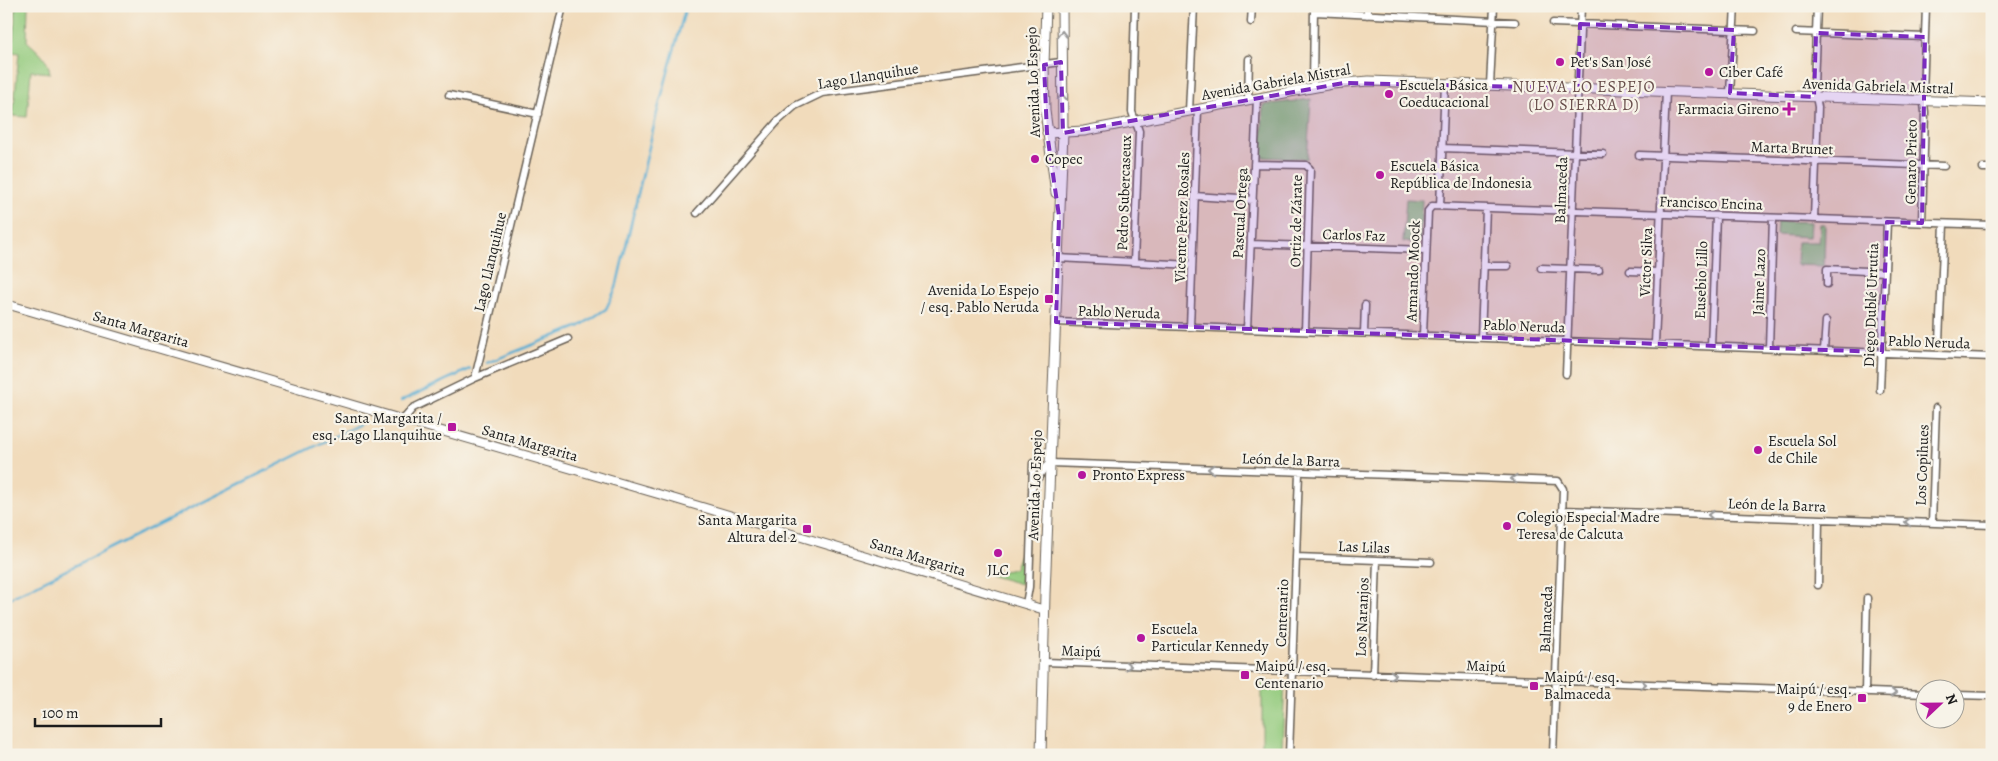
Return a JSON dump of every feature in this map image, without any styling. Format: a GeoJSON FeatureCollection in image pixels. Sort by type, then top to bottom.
{"type":"FeatureCollection","features":[{"type":"Feature","properties":{"kind":"main road","name":"Avenida Lo Espejo"},"geometry":{"type":"LineString","coordinates":[[1046,6],[1044,65],[1047,133],[1059,216]]}},
{"type":"Feature","properties":{"kind":"main road","name":"Avenida Lo Espejo"},"geometry":{"type":"LineString","coordinates":[[1041,755],[1045,662],[1044,610],[1063,132],[1062,6]]}},
{"type":"Feature","properties":{"kind":"main road","name":"Avenida Gabriela Mistral"},"geometry":{"type":"LineString","coordinates":[[1047,133],[1084,131],[1313,88],[1369,81],[1992,104]]}},
{"type":"Feature","properties":{"kind":"street","name":"Lago Llanquihue"},"geometry":{"type":"LineString","coordinates":[[476,378],[563,6]]}},
{"type":"Feature","properties":{"kind":"street","name":"Pedro Subercaseux"},"geometry":{"type":"LineString","coordinates":[[1134,262],[1139,131],[1132,112],[1135,6]]}},
{"type":"Feature","properties":{"kind":"street","name":"Vicente Pérez Rosales"},"geometry":{"type":"LineString","coordinates":[[1190,327],[1195,196],[1194,6]]}},
{"type":"Feature","properties":{"kind":"street"},"geometry":{"type":"LineString","coordinates":[[1251,22],[1252,6]]}},
{"type":"Feature","properties":{"kind":"street"},"geometry":{"type":"LineString","coordinates":[[1367,15],[1368,6]]}},
{"type":"Feature","properties":{"kind":"street"},"geometry":{"type":"LineString","coordinates":[[1490,85],[1494,6]]}},
{"type":"Feature","properties":{"kind":"street","name":"Balmaceda"},"geometry":{"type":"LineString","coordinates":[[1566,374],[1581,6]]}},
{"type":"Feature","properties":{"kind":"street"},"geometry":{"type":"LineString","coordinates":[[1730,93],[1735,6]]}},
{"type":"Feature","properties":{"kind":"street"},"geometry":{"type":"LineString","coordinates":[[1814,219],[1818,107],[1814,86],[1817,6]]}},
{"type":"Feature","properties":{"kind":"street","name":"Genaro Prieto"},"geometry":{"type":"LineString","coordinates":[[1922,223],[1926,6]]}},
{"type":"Feature","properties":{"kind":"street"},"geometry":{"type":"LineString","coordinates":[[1313,88],[1315,9],[1367,15],[1515,22]]}},
{"type":"Feature","properties":{"kind":"street"},"geometry":{"type":"LineString","coordinates":[[1553,23],[1755,30]]}},
{"type":"Feature","properties":{"kind":"street"},"geometry":{"type":"LineString","coordinates":[[1796,32],[1925,37]]}},
{"type":"Feature","properties":{"kind":"street","name":"Pascual Ortega"},"geometry":{"type":"LineString","coordinates":[[1247,329],[1254,164],[1250,59]]}},
{"type":"Feature","properties":{"kind":"street","name":"Lago Llanquihue"},"geometry":{"type":"LineString","coordinates":[[697,213],[777,122],[794,106],[822,93],[1061,62]]}},
{"type":"Feature","properties":{"kind":"street","name":"Armando Moock"},"geometry":{"type":"LineString","coordinates":[[1440,206],[1445,83]]}},
{"type":"Feature","properties":{"kind":"street","name":"Víctor Silva"},"geometry":{"type":"LineString","coordinates":[[1655,343],[1666,91]]}},
{"type":"Feature","properties":{"kind":"street"},"geometry":{"type":"LineString","coordinates":[[450,95],[538,114]]}},
{"type":"Feature","properties":{"kind":"street"},"geometry":{"type":"LineString","coordinates":[[1442,148],[1603,154]]}},
{"type":"Feature","properties":{"kind":"street","name":"Marta Brunet"},"geometry":{"type":"LineString","coordinates":[[1639,154],[1944,166]]}},
{"type":"Feature","properties":{"kind":"street","name":"Ortiz de Zárate"},"geometry":{"type":"LineString","coordinates":[[1254,164],[1309,167],[1305,331]]}},
{"type":"Feature","properties":{"kind":"street"},"geometry":{"type":"LineString","coordinates":[[1982,168],[1992,168]]}},
{"type":"Feature","properties":{"kind":"street"},"geometry":{"type":"LineString","coordinates":[[1195,196],[1253,200]]}},
{"type":"Feature","properties":{"kind":"street","name":"Francisco Encina"},"geometry":{"type":"LineString","coordinates":[[1429,208],[1440,206],[1992,225]]}},
{"type":"Feature","properties":{"kind":"street","name":"Armando Moock"},"geometry":{"type":"LineString","coordinates":[[1423,335],[1429,208]]}},
{"type":"Feature","properties":{"kind":"street"},"geometry":{"type":"LineString","coordinates":[[1482,337],[1486,208]]}},
{"type":"Feature","properties":{"kind":"street","name":"Eusebio Lillo"},"geometry":{"type":"LineString","coordinates":[[1712,346],[1716,216]]}},
{"type":"Feature","properties":{"kind":"street","name":"Jaime Lazo"},"geometry":{"type":"LineString","coordinates":[[1769,348],[1773,218]]}},
{"type":"Feature","properties":{"kind":"street","name":"Diego Dublé Urrutia"},"geometry":{"type":"LineString","coordinates":[[1880,390],[1887,222]]}},
{"type":"Feature","properties":{"kind":"street"},"geometry":{"type":"LineString","coordinates":[[1939,342],[1944,224]]}},
{"type":"Feature","properties":{"kind":"street","name":"Carlos Faz"},"geometry":{"type":"LineString","coordinates":[[1251,244],[1426,250]]}},
{"type":"Feature","properties":{"kind":"street"},"geometry":{"type":"LineString","coordinates":[[1058,258],[1192,265]]}},
{"type":"Feature","properties":{"kind":"street"},"geometry":{"type":"LineString","coordinates":[[1484,266],[1508,266]]}},
{"type":"Feature","properties":{"kind":"street"},"geometry":{"type":"LineString","coordinates":[[1541,268],[1599,270]]}},
{"type":"Feature","properties":{"kind":"street"},"geometry":{"type":"LineString","coordinates":[[1827,284],[1828,269],[1885,272]]}},
{"type":"Feature","properties":{"kind":"street"},"geometry":{"type":"LineString","coordinates":[[1630,271],[1658,272]]}},
{"type":"Feature","properties":{"kind":"street","name":"Santa Margarita"},"geometry":{"type":"LineString","coordinates":[[6,304],[402,421],[672,498],[1044,610]]}},
{"type":"Feature","properties":{"kind":"street"},"geometry":{"type":"LineString","coordinates":[[1364,333],[1365,305]]}},
{"type":"Feature","properties":{"kind":"street"},"geometry":{"type":"LineString","coordinates":[[1824,350],[1826,321]]}},
{"type":"Feature","properties":{"kind":"street","name":"Pablo Neruda"},"geometry":{"type":"LineString","coordinates":[[1056,322],[1992,357]]}},
{"type":"Feature","properties":{"kind":"street"},"geometry":{"type":"LineString","coordinates":[[402,421],[412,408],[476,378],[568,339]]}},
{"type":"Feature","properties":{"kind":"street","name":"Los Copihues"},"geometry":{"type":"LineString","coordinates":[[1932,523],[1936,408]]}},
{"type":"Feature","properties":{"kind":"street","name":"Avenida Lo Espejo"},"geometry":{"type":"LineString","coordinates":[[1026,604],[1029,587],[1033,462]]}},
{"type":"Feature","properties":{"kind":"street"},"geometry":{"type":"LineString","coordinates":[[1032,488],[1045,467],[1050,463]]}},
{"type":"Feature","properties":{"kind":"street","name":"León de la Barra"},"geometry":{"type":"LineString","coordinates":[[1050,463],[1299,473],[1553,480],[1561,484]]}},
{"type":"Feature","properties":{"kind":"street","name":"Centenario"},"geometry":{"type":"LineString","coordinates":[[1289,755],[1299,473]]}},
{"type":"Feature","properties":{"kind":"street","name":"Balmaceda"},"geometry":{"type":"LineString","coordinates":[[1553,755],[1563,489],[1561,484]]}},
{"type":"Feature","properties":{"kind":"street","name":"León de la Barra"},"geometry":{"type":"LineString","coordinates":[[1562,510],[1992,525]]}},
{"type":"Feature","properties":{"kind":"street"},"geometry":{"type":"LineString","coordinates":[[1818,585],[1819,519]]}},
{"type":"Feature","properties":{"kind":"street","name":"Las Lilas"},"geometry":{"type":"LineString","coordinates":[[1296,557],[1431,562]]}},
{"type":"Feature","properties":{"kind":"street","name":"Los Naranjos"},"geometry":{"type":"LineString","coordinates":[[1373,675],[1377,560]]}},
{"type":"Feature","properties":{"kind":"street"},"geometry":{"type":"LineString","coordinates":[[1866,692],[1867,598]]}},
{"type":"Feature","properties":{"kind":"street","name":"Maipú"},"geometry":{"type":"LineString","coordinates":[[1045,662],[1916,694]]}},
{"type":"Feature","properties":{"kind":"street"},"geometry":{"type":"LineString","coordinates":[[1966,695],[1992,696]]}},
{"type":"Feature","properties":{"kind":"highlighted area"},"geometry":{"type":"Polygon","coordinates":[[[1580,24],[1734,30],[1730,93],[1814,97],[1816,33],[1925,37],[1922,223],[1887,222],[1882,352],[1056,322],[1059,216],[1047,133],[1044,65],[1061,62],[1063,133],[1344,83],[1578,88],[1580,24]]]}},
{"type":"Feature","properties":{"kind":"green space"},"geometry":{"type":"Polygon","coordinates":[[[16,6],[28,6],[27,41],[45,59],[50,73],[31,71],[27,117],[13,116],[19,53],[12,52],[16,6]]]}},
{"type":"Feature","properties":{"kind":"green space"},"geometry":{"type":"Polygon","coordinates":[[[1311,99],[1307,159],[1261,157],[1263,105],[1311,99]]]}},
{"type":"Feature","properties":{"kind":"green space"},"geometry":{"type":"Polygon","coordinates":[[[1406,199],[1422,200],[1420,243],[1403,242],[1406,199]]]}},
{"type":"Feature","properties":{"kind":"green space"},"geometry":{"type":"Polygon","coordinates":[[[1777,221],[1811,222],[1810,237],[1776,235],[1777,221]]]}},
{"type":"Feature","properties":{"kind":"green space"},"geometry":{"type":"Polygon","coordinates":[[[1820,224],[1825,224],[1824,266],[1796,265],[1797,242],[1819,242],[1820,224]]]}},
{"type":"Feature","properties":{"kind":"green space"},"geometry":{"type":"Polygon","coordinates":[[[1022,549],[1021,584],[989,575],[994,572],[1015,568],[1022,549]]]}},
{"type":"Feature","properties":{"kind":"green space"},"geometry":{"type":"Polygon","coordinates":[[[1262,682],[1285,683],[1282,747],[1262,746],[1262,682]]]}},
{"type":"Feature","properties":{"kind":"waterway"},"geometry":{"type":"LineString","coordinates":[[487,363],[580,326],[606,309],[616,288],[657,113],[686,6]]}},
{"type":"Feature","properties":{"kind":"waterway"},"geometry":{"type":"LineString","coordinates":[[401,401],[470,369]]}},
{"type":"Feature","properties":{"kind":"waterway"},"geometry":{"type":"LineString","coordinates":[[6,600],[364,422]]}},
{"type":"Feature","properties":{"kind":"place","name":"Pet's San José"},"geometry":{"type":"Point","coordinates":[1560,62]}},
{"type":"Feature","properties":{"kind":"place","name":"Ciber Café"},"geometry":{"type":"Point","coordinates":[1709,72]}},
{"type":"Feature","properties":{"kind":"place","name":"Escuela Básica Coeducacional"},"geometry":{"type":"Point","coordinates":[1389,94]}},
{"type":"Feature","properties":{"kind":"place","name":"Farmacia Gireno"},"geometry":{"type":"Point","coordinates":[1789,109]}},
{"type":"Feature","properties":{"kind":"place","name":"Copec"},"geometry":{"type":"Point","coordinates":[1035,159]}},
{"type":"Feature","properties":{"kind":"place","name":"Escuela Básica República de Indonesia"},"geometry":{"type":"Point","coordinates":[1380,175]}},
{"type":"Feature","properties":{"kind":"place","name":"Avenida Lo Espejo / esq. Pablo Neruda"},"geometry":{"type":"Point","coordinates":[1049,299]}},
{"type":"Feature","properties":{"kind":"place","name":"Santa Margarita / esq. Lago Llanquihue"},"geometry":{"type":"Point","coordinates":[452,427]}},
{"type":"Feature","properties":{"kind":"place","name":"Escuela Sol de Chile"},"geometry":{"type":"Point","coordinates":[1758,450]}},
{"type":"Feature","properties":{"kind":"place","name":"Pronto Express"},"geometry":{"type":"Point","coordinates":[1082,475]}},
{"type":"Feature","properties":{"kind":"place","name":"Colegio Especial Madre Teresa de Calcuta"},"geometry":{"type":"Point","coordinates":[1507,526]}},
{"type":"Feature","properties":{"kind":"place","name":"Santa Margarita Altura del 2"},"geometry":{"type":"Point","coordinates":[807,529]}},
{"type":"Feature","properties":{"kind":"place","name":"JLC"},"geometry":{"type":"Point","coordinates":[998,553]}},
{"type":"Feature","properties":{"kind":"place","name":"Escuela Particular Kennedy"},"geometry":{"type":"Point","coordinates":[1141,638]}},
{"type":"Feature","properties":{"kind":"place","name":"Maipú / esq. Centenario"},"geometry":{"type":"Point","coordinates":[1245,675]}},
{"type":"Feature","properties":{"kind":"place","name":"Maipú / esq. Balmaceda"},"geometry":{"type":"Point","coordinates":[1534,686]}},
{"type":"Feature","properties":{"kind":"place","name":"Maipú / esq. 9 de Enero"},"geometry":{"type":"Point","coordinates":[1862,698]}},
{"type":"Feature","properties":{"kind":"district","name":"NUEVA LO ESPEJO (LO SIERRA D)"},"geometry":{"type":"Point","coordinates":[1584,96]}}]}
